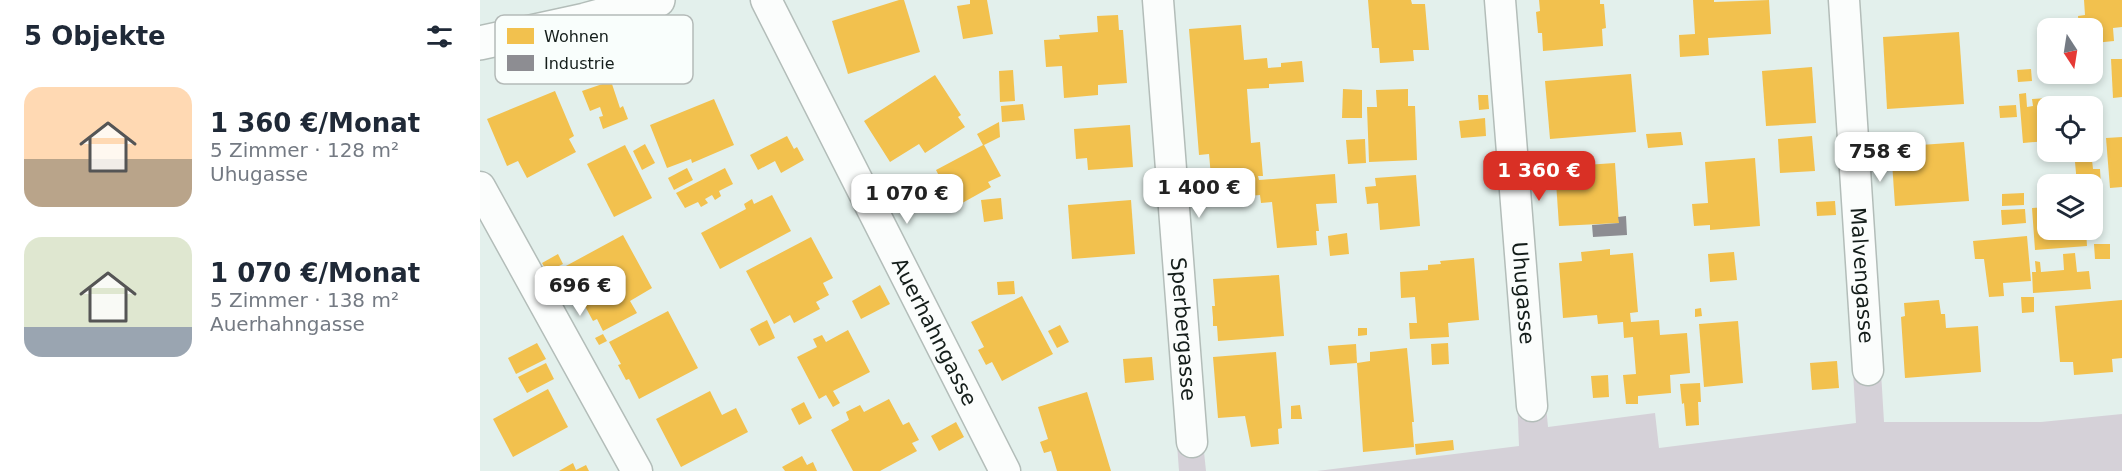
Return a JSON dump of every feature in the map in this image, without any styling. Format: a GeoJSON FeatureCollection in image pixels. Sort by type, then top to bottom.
{"type":"FeatureCollection","features":[{"type":"Feature","properties":{"kind":"street"},"geometry":{"type":"LineString","coordinates":[[603,15],[658,0]]}},
{"type":"Feature","properties":{"kind":"street","name":"Auerhahngasse"},"geometry":{"type":"LineString","coordinates":[[766,0],[1005,471]]}},
{"type":"Feature","properties":{"kind":"street","name":"Sperbergasse"},"geometry":{"type":"LineString","coordinates":[[1158,0],[1192,442]]}},
{"type":"Feature","properties":{"kind":"street","name":"Uhugasse"},"geometry":{"type":"LineString","coordinates":[[1500,0],[1532,406]]}},
{"type":"Feature","properties":{"kind":"street","name":"Malvengasse"},"geometry":{"type":"LineString","coordinates":[[1844,0],[1868,370]]}},
{"type":"Feature","properties":{"kind":"street"},"geometry":{"type":"LineString","coordinates":[[480,43],[495,40]]}},
{"type":"Feature","properties":{"kind":"street"},"geometry":{"type":"LineString","coordinates":[[480,187],[637,471]]}},
{"type":"Feature","properties":{"kind":"shaded area"},"geometry":{"type":"Polygon","coordinates":[[[1853,372],[1881,372],[1884,422],[2041,422],[2122,414],[2122,471],[1317,471],[1519,446],[1517,397],[1545,395],[1548,427],[1655,413],[1659,448],[1856,423],[1853,372]]]}},
{"type":"Feature","properties":{"kind":"shaded area"},"geometry":{"type":"Polygon","coordinates":[[[1203,442],[1206,471],[1179,471],[1177,444],[1203,442]]]}},
{"type":"Feature","properties":{"kind":"building: Wohnen"},"geometry":{"type":"Polygon","coordinates":[[[904,0],[920,52],[848,74],[832,21],[904,0]]]}},
{"type":"Feature","properties":{"kind":"building: Wohnen"},"geometry":{"type":"Polygon","coordinates":[[[970,0],[987,0],[993,34],[963,39],[957,6],[970,4],[970,0]]]}},
{"type":"Feature","properties":{"kind":"building: Wohnen"},"geometry":{"type":"Polygon","coordinates":[[[1368,0],[1411,0],[1412,4],[1425,4],[1429,50],[1413,50],[1414,61],[1380,63],[1379,48],[1372,48],[1368,0]]]}},
{"type":"Feature","properties":{"kind":"building: Wohnen"},"geometry":{"type":"Polygon","coordinates":[[[1539,0],[1600,0],[1600,4],[1604,4],[1606,28],[1602,29],[1603,46],[1543,51],[1542,33],[1538,33],[1536,12],[1540,11],[1539,0]]]}},
{"type":"Feature","properties":{"kind":"building: Wohnen"},"geometry":{"type":"Polygon","coordinates":[[[1693,0],[1714,0],[1714,2],[1769,0],[1771,34],[1708,38],[1709,55],[1680,57],[1679,35],[1695,34],[1693,0]]]}},
{"type":"Feature","properties":{"kind":"building: Wohnen"},"geometry":{"type":"Polygon","coordinates":[[[2084,0],[2122,0],[2122,27],[2113,28],[2114,41],[2103,42],[2103,18],[2078,18],[2078,16],[2085,15],[2084,0]]]}},
{"type":"Feature","properties":{"kind":"building: Wohnen"},"geometry":{"type":"Polygon","coordinates":[[[1118,15],[1119,30],[1123,30],[1127,83],[1098,85],[1098,95],[1064,98],[1062,66],[1046,67],[1044,40],[1060,39],[1059,35],[1098,32],[1097,16],[1118,15]]]}},
{"type":"Feature","properties":{"kind":"building: Wohnen"},"geometry":{"type":"Polygon","coordinates":[[[1241,25],[1244,60],[1267,58],[1268,68],[1281,67],[1281,63],[1302,61],[1304,82],[1269,84],[1269,88],[1247,89],[1251,143],[1260,142],[1263,176],[1258,176],[1259,180],[1335,174],[1337,203],[1316,204],[1319,231],[1316,231],[1317,245],[1277,248],[1272,202],[1261,203],[1260,195],[1213,199],[1209,154],[1199,155],[1189,29],[1241,25]]]}},
{"type":"Feature","properties":{"kind":"building: Wohnen"},"geometry":{"type":"Polygon","coordinates":[[[1959,32],[1964,104],[1887,109],[1883,37],[1959,32]]]}},
{"type":"Feature","properties":{"kind":"building: Wohnen"},"geometry":{"type":"Polygon","coordinates":[[[2111,59],[2122,59],[2122,97],[2113,98],[2111,59]]]}},
{"type":"Feature","properties":{"kind":"building: Wohnen"},"geometry":{"type":"Polygon","coordinates":[[[1812,67],[1816,123],[1766,126],[1762,71],[1812,67]]]}},
{"type":"Feature","properties":{"kind":"building: Wohnen"},"geometry":{"type":"Polygon","coordinates":[[[2031,69],[2032,81],[2018,82],[2017,70],[2031,69]]]}},
{"type":"Feature","properties":{"kind":"building: Wohnen"},"geometry":{"type":"Polygon","coordinates":[[[1013,70],[1015,101],[1000,102],[999,71],[1013,70]]]}},
{"type":"Feature","properties":{"kind":"building: Wohnen"},"geometry":{"type":"Polygon","coordinates":[[[1631,74],[1636,132],[1550,139],[1545,81],[1631,74]]]}},
{"type":"Feature","properties":{"kind":"building: Wohnen"},"geometry":{"type":"Polygon","coordinates":[[[935,75],[961,115],[958,117],[965,127],[925,153],[919,144],[890,162],[864,121],[935,75]]]}},
{"type":"Feature","properties":{"kind":"building: Wohnen"},"geometry":{"type":"Polygon","coordinates":[[[602,84],[612,84],[620,108],[623,106],[628,119],[603,129],[599,117],[603,116],[600,107],[590,111],[582,91],[602,84]]]}},
{"type":"Feature","properties":{"kind":"building: Wohnen"},"geometry":{"type":"Polygon","coordinates":[[[1343,89],[1362,90],[1362,118],[1342,118],[1343,89]]]}},
{"type":"Feature","properties":{"kind":"building: Wohnen"},"geometry":{"type":"Polygon","coordinates":[[[1408,89],[1408,106],[1415,106],[1417,160],[1369,162],[1367,107],[1377,107],[1376,90],[1408,89]]]}},
{"type":"Feature","properties":{"kind":"building: Wohnen"},"geometry":{"type":"Polygon","coordinates":[[[555,91],[574,136],[569,139],[576,152],[527,178],[518,161],[507,166],[487,119],[555,91]]]}},
{"type":"Feature","properties":{"kind":"building: Wohnen"},"geometry":{"type":"Polygon","coordinates":[[[2026,93],[2027,107],[2033,106],[2032,99],[2037,99],[2037,142],[2023,143],[2019,94],[2026,93]]]}},
{"type":"Feature","properties":{"kind":"building: Wohnen"},"geometry":{"type":"Polygon","coordinates":[[[1478,95],[1488,95],[1489,109],[1479,110],[1478,95]]]}},
{"type":"Feature","properties":{"kind":"building: Wohnen"},"geometry":{"type":"Polygon","coordinates":[[[714,99],[734,145],[692,163],[691,159],[667,168],[650,125],[714,99]]]}},
{"type":"Feature","properties":{"kind":"building: Wohnen"},"geometry":{"type":"Polygon","coordinates":[[[1023,104],[1025,120],[1002,122],[1001,106],[1023,104]]]}},
{"type":"Feature","properties":{"kind":"building: Wohnen"},"geometry":{"type":"Polygon","coordinates":[[[2016,105],[2017,117],[2000,118],[1999,106],[2016,105]]]}},
{"type":"Feature","properties":{"kind":"building: Wohnen"},"geometry":{"type":"Polygon","coordinates":[[[1485,118],[1486,136],[1461,138],[1459,121],[1485,118]]]}},
{"type":"Feature","properties":{"kind":"building: Wohnen"},"geometry":{"type":"Polygon","coordinates":[[[999,122],[1000,137],[984,145],[1001,176],[988,182],[991,187],[955,207],[936,170],[983,145],[977,134],[999,122]]]}},
{"type":"Feature","properties":{"kind":"building: Wohnen"},"geometry":{"type":"Polygon","coordinates":[[[1130,125],[1133,167],[1088,170],[1087,158],[1076,159],[1074,129],[1130,125]]]}},
{"type":"Feature","properties":{"kind":"building: Wohnen"},"geometry":{"type":"Polygon","coordinates":[[[1681,132],[1683,145],[1648,148],[1646,134],[1681,132]]]}},
{"type":"Feature","properties":{"kind":"building: Wohnen"},"geometry":{"type":"Polygon","coordinates":[[[787,136],[794,149],[797,147],[804,160],[781,173],[775,161],[758,170],[750,155],[787,136]]]}},
{"type":"Feature","properties":{"kind":"building: Wohnen"},"geometry":{"type":"Polygon","coordinates":[[[1812,136],[1815,171],[1780,173],[1778,139],[1812,136]]]}},
{"type":"Feature","properties":{"kind":"building: Wohnen"},"geometry":{"type":"Polygon","coordinates":[[[2122,137],[2122,187],[2110,188],[2106,138],[2122,137]]]}},
{"type":"Feature","properties":{"kind":"building: Wohnen"},"geometry":{"type":"Polygon","coordinates":[[[1365,139],[1366,163],[1348,164],[1346,140],[1365,139]]]}},
{"type":"Feature","properties":{"kind":"building: Wohnen"},"geometry":{"type":"Polygon","coordinates":[[[1964,142],[1969,201],[1895,206],[1891,147],[1964,142]]]}},
{"type":"Feature","properties":{"kind":"building: Wohnen"},"geometry":{"type":"Polygon","coordinates":[[[645,144],[655,163],[642,170],[633,151],[645,144]]]}},
{"type":"Feature","properties":{"kind":"building: Wohnen"},"geometry":{"type":"Polygon","coordinates":[[[625,145],[652,198],[614,217],[587,164],[625,145]]]}},
{"type":"Feature","properties":{"kind":"building: Wohnen"},"geometry":{"type":"Polygon","coordinates":[[[1755,158],[1760,226],[1710,230],[1710,225],[1694,226],[1692,204],[1708,203],[1705,162],[1755,158]]]}},
{"type":"Feature","properties":{"kind":"building: Wohnen"},"geometry":{"type":"Polygon","coordinates":[[[2075,162],[2092,162],[2093,169],[2100,169],[2100,174],[2076,174],[2075,162]]]}},
{"type":"Feature","properties":{"kind":"building: Wohnen"},"geometry":{"type":"Polygon","coordinates":[[[1615,163],[1619,223],[1559,226],[1555,167],[1615,163]]]}},
{"type":"Feature","properties":{"kind":"building: Wohnen"},"geometry":{"type":"Polygon","coordinates":[[[687,168],[693,180],[674,190],[668,178],[687,168]]]}},
{"type":"Feature","properties":{"kind":"building: Wohnen"},"geometry":{"type":"Polygon","coordinates":[[[725,168],[733,184],[719,191],[721,196],[715,200],[712,195],[705,199],[708,203],[701,207],[698,202],[685,208],[676,193],[725,168]]]}},
{"type":"Feature","properties":{"kind":"building: Wohnen"},"geometry":{"type":"Polygon","coordinates":[[[1416,175],[1420,226],[1380,230],[1378,203],[1367,204],[1365,187],[1376,186],[1375,178],[1416,175]]]}},
{"type":"Feature","properties":{"kind":"building: Wohnen"},"geometry":{"type":"Polygon","coordinates":[[[2024,193],[2024,205],[2002,206],[2002,194],[2024,193]]]}},
{"type":"Feature","properties":{"kind":"building: Wohnen"},"geometry":{"type":"Polygon","coordinates":[[[772,195],[791,231],[720,269],[701,233],[746,209],[744,204],[752,199],[754,204],[772,195]]]}},
{"type":"Feature","properties":{"kind":"building: Wohnen"},"geometry":{"type":"Polygon","coordinates":[[[1001,198],[1003,219],[984,222],[981,200],[1001,198]]]}},
{"type":"Feature","properties":{"kind":"building: Wohnen"},"geometry":{"type":"Polygon","coordinates":[[[1131,200],[1135,254],[1072,259],[1068,205],[1131,200]]]}},
{"type":"Feature","properties":{"kind":"building: Wohnen"},"geometry":{"type":"Polygon","coordinates":[[[1835,201],[1836,215],[1817,216],[1816,202],[1835,201]]]}},
{"type":"Feature","properties":{"kind":"building: Wohnen"},"geometry":{"type":"Polygon","coordinates":[[[2032,208],[2037,208],[2037,240],[2087,240],[2087,246],[2035,250],[2032,208]]]}},
{"type":"Feature","properties":{"kind":"building: Wohnen"},"geometry":{"type":"Polygon","coordinates":[[[2025,209],[2026,223],[2002,225],[2001,210],[2025,209]]]}},
{"type":"Feature","properties":{"kind":"building: Wohnen"},"geometry":{"type":"Polygon","coordinates":[[[1347,233],[1349,254],[1330,256],[1328,236],[1347,233]]]}},
{"type":"Feature","properties":{"kind":"building: Wohnen"},"geometry":{"type":"Polygon","coordinates":[[[623,235],[652,288],[630,301],[637,313],[603,331],[597,319],[593,321],[564,267],[623,235]]]}},
{"type":"Feature","properties":{"kind":"building: Wohnen"},"geometry":{"type":"Polygon","coordinates":[[[2027,236],[2031,281],[2003,283],[2004,296],[1989,297],[1984,259],[1975,259],[1973,241],[2027,236]]]}},
{"type":"Feature","properties":{"kind":"building: Wohnen"},"geometry":{"type":"Polygon","coordinates":[[[811,237],[833,278],[823,283],[829,295],[816,302],[820,309],[794,323],[790,315],[774,324],[746,271],[811,237]]]}},
{"type":"Feature","properties":{"kind":"building: Wohnen"},"geometry":{"type":"Polygon","coordinates":[[[2094,244],[2110,244],[2110,259],[2095,259],[2094,244]]]}},
{"type":"Feature","properties":{"kind":"building: Wohnen"},"geometry":{"type":"Polygon","coordinates":[[[1610,249],[1610,255],[1633,253],[1638,312],[1630,313],[1631,322],[1659,320],[1660,335],[1687,333],[1690,373],[1670,375],[1671,393],[1638,396],[1638,404],[1626,404],[1623,375],[1636,374],[1633,337],[1624,338],[1623,322],[1598,324],[1597,315],[1563,318],[1559,263],[1582,261],[1581,252],[1610,249]]]}},
{"type":"Feature","properties":{"kind":"building: Wohnen"},"geometry":{"type":"Polygon","coordinates":[[[1734,252],[1737,280],[1710,282],[1708,254],[1734,252]]]}},
{"type":"Feature","properties":{"kind":"building: Wohnen"},"geometry":{"type":"Polygon","coordinates":[[[2075,253],[2077,272],[2089,271],[2091,289],[2033,293],[2032,272],[2036,272],[2035,261],[2040,262],[2041,272],[2064,270],[2063,254],[2075,253]]]}},
{"type":"Feature","properties":{"kind":"building: Wohnen"},"geometry":{"type":"Polygon","coordinates":[[[558,254],[563,264],[547,272],[542,263],[558,254]]]}},
{"type":"Feature","properties":{"kind":"building: Wohnen"},"geometry":{"type":"Polygon","coordinates":[[[1474,258],[1479,320],[1448,323],[1449,337],[1410,339],[1409,323],[1417,323],[1415,297],[1401,298],[1400,272],[1428,270],[1428,265],[1441,264],[1440,261],[1474,258]]]}},
{"type":"Feature","properties":{"kind":"building: Wohnen"},"geometry":{"type":"Polygon","coordinates":[[[1279,275],[1284,336],[1218,341],[1217,326],[1213,326],[1212,306],[1215,306],[1213,279],[1279,275]]]}},
{"type":"Feature","properties":{"kind":"building: Wohnen"},"geometry":{"type":"Polygon","coordinates":[[[1014,281],[1015,294],[998,295],[997,282],[1014,281]]]}},
{"type":"Feature","properties":{"kind":"building: Wohnen"},"geometry":{"type":"Polygon","coordinates":[[[880,285],[890,304],[861,319],[852,301],[880,285]]]}},
{"type":"Feature","properties":{"kind":"building: Wohnen"},"geometry":{"type":"Polygon","coordinates":[[[1022,296],[1053,354],[1002,381],[992,362],[986,365],[978,350],[984,347],[971,322],[1022,296]]]}},
{"type":"Feature","properties":{"kind":"building: Wohnen"},"geometry":{"type":"Polygon","coordinates":[[[2021,297],[2034,297],[2034,312],[2022,313],[2021,297]]]}},
{"type":"Feature","properties":{"kind":"building: Wohnen"},"geometry":{"type":"Polygon","coordinates":[[[1939,300],[1941,314],[1945,314],[1946,328],[1978,326],[1981,372],[1905,378],[1901,317],[1905,316],[1904,303],[1939,300]]]}},
{"type":"Feature","properties":{"kind":"building: Wohnen"},"geometry":{"type":"Polygon","coordinates":[[[2122,300],[2122,358],[2112,359],[2113,372],[2074,375],[2073,362],[2060,362],[2055,306],[2122,300]]]}},
{"type":"Feature","properties":{"kind":"building: Wohnen"},"geometry":{"type":"Polygon","coordinates":[[[1701,308],[1702,316],[1695,317],[1695,309],[1701,308]]]}},
{"type":"Feature","properties":{"kind":"building: Wohnen"},"geometry":{"type":"Polygon","coordinates":[[[668,311],[698,368],[639,399],[629,379],[626,380],[618,365],[621,364],[609,342],[668,311]]]}},
{"type":"Feature","properties":{"kind":"building: Wohnen"},"geometry":{"type":"Polygon","coordinates":[[[767,320],[775,338],[759,346],[750,329],[767,320]]]}},
{"type":"Feature","properties":{"kind":"building: Wohnen"},"geometry":{"type":"Polygon","coordinates":[[[1738,321],[1743,383],[1704,387],[1699,324],[1738,321]]]}},
{"type":"Feature","properties":{"kind":"building: Wohnen"},"geometry":{"type":"Polygon","coordinates":[[[1060,325],[1069,342],[1057,348],[1048,331],[1060,325]]]}},
{"type":"Feature","properties":{"kind":"building: Wohnen"},"geometry":{"type":"Polygon","coordinates":[[[1358,328],[1367,328],[1367,335],[1358,336],[1358,328]]]}},
{"type":"Feature","properties":{"kind":"building: Wohnen"},"geometry":{"type":"Polygon","coordinates":[[[848,330],[870,372],[833,391],[840,403],[833,407],[826,395],[819,399],[797,357],[817,347],[813,339],[822,335],[826,342],[848,330]]]}},
{"type":"Feature","properties":{"kind":"building: Wohnen"},"geometry":{"type":"Polygon","coordinates":[[[603,334],[607,341],[599,345],[595,338],[603,334]]]}},
{"type":"Feature","properties":{"kind":"building: Wohnen"},"geometry":{"type":"Polygon","coordinates":[[[537,343],[546,359],[516,374],[508,358],[537,343]]]}},
{"type":"Feature","properties":{"kind":"building: Wohnen"},"geometry":{"type":"Polygon","coordinates":[[[1448,343],[1449,364],[1432,365],[1431,344],[1448,343]]]}},
{"type":"Feature","properties":{"kind":"building: Wohnen"},"geometry":{"type":"Polygon","coordinates":[[[1356,344],[1357,363],[1330,365],[1328,346],[1356,344]]]}},
{"type":"Feature","properties":{"kind":"building: Wohnen"},"geometry":{"type":"Polygon","coordinates":[[[1407,348],[1414,447],[1363,452],[1357,363],[1370,361],[1370,352],[1407,348]]]}},
{"type":"Feature","properties":{"kind":"building: Wohnen"},"geometry":{"type":"Polygon","coordinates":[[[1276,352],[1282,428],[1278,429],[1279,444],[1251,447],[1245,416],[1218,418],[1213,357],[1276,352]]]}},
{"type":"Feature","properties":{"kind":"building: Wohnen"},"geometry":{"type":"Polygon","coordinates":[[[1152,357],[1154,380],[1125,383],[1123,359],[1152,357]]]}},
{"type":"Feature","properties":{"kind":"building: Wohnen"},"geometry":{"type":"Polygon","coordinates":[[[1837,361],[1839,388],[1812,390],[1810,363],[1837,361]]]}},
{"type":"Feature","properties":{"kind":"building: Wohnen"},"geometry":{"type":"Polygon","coordinates":[[[546,363],[554,379],[527,393],[518,377],[546,363]]]}},
{"type":"Feature","properties":{"kind":"building: Wohnen"},"geometry":{"type":"Polygon","coordinates":[[[1608,375],[1609,397],[1593,398],[1591,376],[1608,375]]]}},
{"type":"Feature","properties":{"kind":"building: Wohnen"},"geometry":{"type":"Polygon","coordinates":[[[1700,383],[1699,425],[1686,426],[1680,384],[1700,383]]]}},
{"type":"Feature","properties":{"kind":"building: Wohnen"},"geometry":{"type":"Polygon","coordinates":[[[548,389],[568,427],[513,457],[493,419],[548,389]]]}},
{"type":"Feature","properties":{"kind":"building: Wohnen"},"geometry":{"type":"Polygon","coordinates":[[[710,391],[722,415],[736,408],[748,432],[681,467],[656,419],[710,391]]]}},
{"type":"Feature","properties":{"kind":"building: Wohnen"},"geometry":{"type":"Polygon","coordinates":[[[1087,392],[1111,471],[1057,471],[1051,451],[1044,453],[1040,442],[1048,439],[1038,407],[1087,392]]]}},
{"type":"Feature","properties":{"kind":"building: Wohnen"},"geometry":{"type":"Polygon","coordinates":[[[889,399],[903,425],[909,422],[919,440],[912,443],[917,451],[880,471],[853,471],[831,430],[849,420],[846,412],[860,405],[864,412],[889,399]]]}},
{"type":"Feature","properties":{"kind":"building: Wohnen"},"geometry":{"type":"Polygon","coordinates":[[[804,402],[812,418],[799,425],[791,409],[804,402]]]}},
{"type":"Feature","properties":{"kind":"building: Wohnen"},"geometry":{"type":"Polygon","coordinates":[[[1300,405],[1302,419],[1291,419],[1291,406],[1300,405]]]}},
{"type":"Feature","properties":{"kind":"building: Wohnen"},"geometry":{"type":"Polygon","coordinates":[[[956,422],[964,437],[939,451],[931,436],[956,422]]]}},
{"type":"Feature","properties":{"kind":"building: Wohnen"},"geometry":{"type":"Polygon","coordinates":[[[1453,440],[1454,450],[1416,455],[1415,444],[1453,440]]]}},
{"type":"Feature","properties":{"kind":"building: Wohnen"},"geometry":{"type":"Polygon","coordinates":[[[802,456],[807,465],[813,462],[817,471],[785,471],[782,467],[802,456]]]}},
{"type":"Feature","properties":{"kind":"building: Wohnen"},"geometry":{"type":"Polygon","coordinates":[[[573,463],[576,470],[586,465],[589,471],[559,471],[573,463]]]}},
{"type":"Feature","properties":{"kind":"building: Industrie"},"geometry":{"type":"Polygon","coordinates":[[[1626,216],[1627,235],[1593,237],[1592,225],[1619,223],[1618,217],[1626,216]]]}}]}
